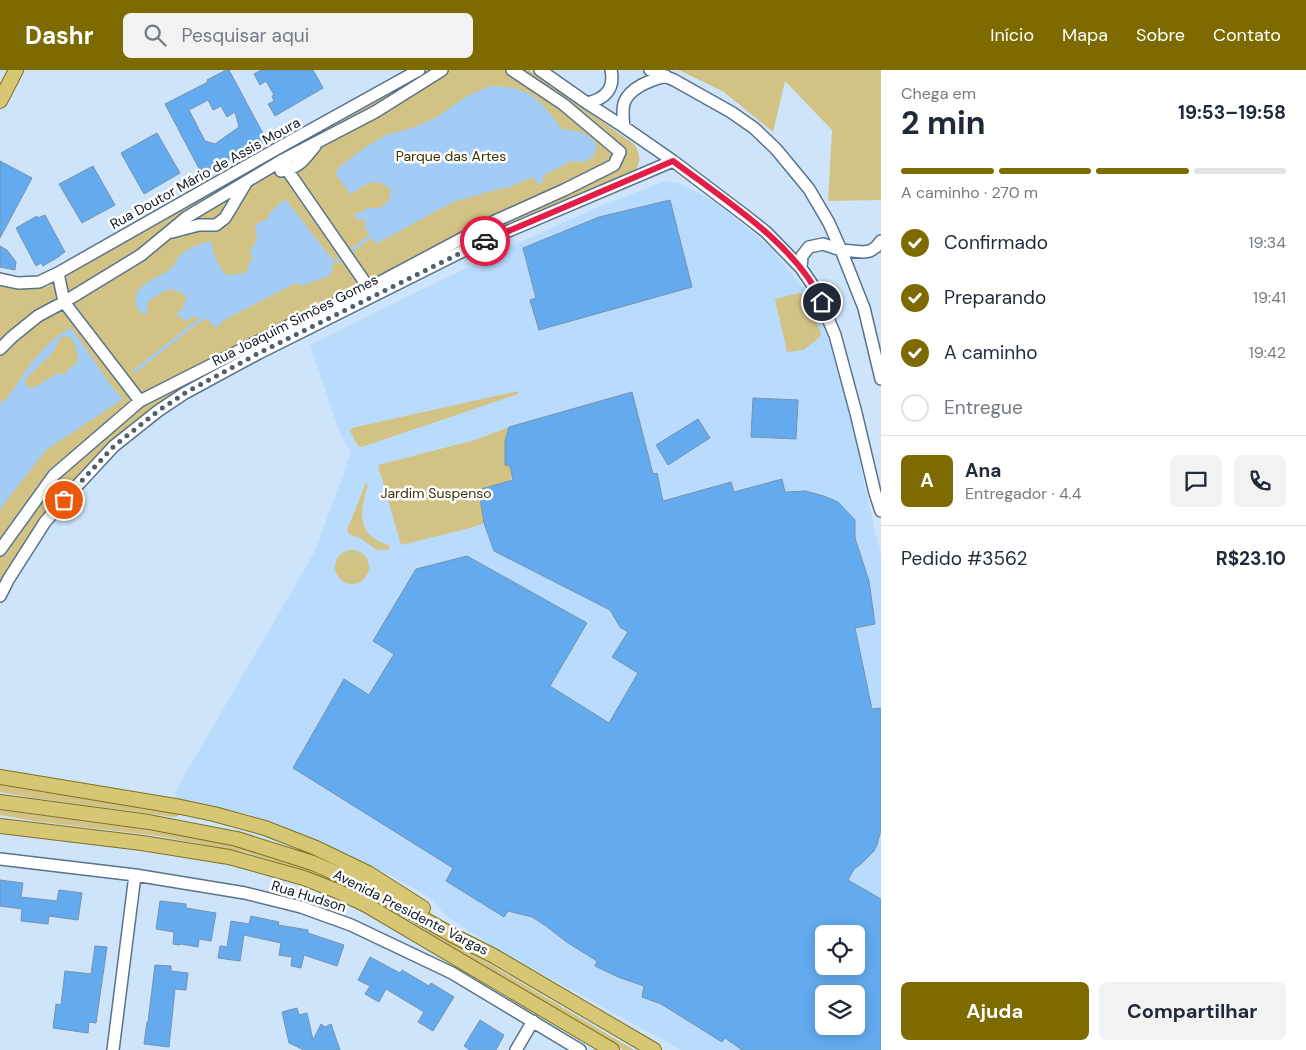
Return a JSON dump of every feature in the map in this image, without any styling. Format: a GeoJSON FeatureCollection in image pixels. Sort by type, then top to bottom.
{"type":"FeatureCollection","features":[{"type":"Feature","properties":{"kind":"main road"},"geometry":{"type":"LineString","coordinates":[[0,102],[16,70]]}},
{"type":"Feature","properties":{"kind":"main road"},"geometry":{"type":"LineString","coordinates":[[0,777],[181,807],[266,828],[316,848],[368,873],[449,925],[452,934]]}},
{"type":"Feature","properties":{"kind":"main road","name":"Avenida Presidente Vargas"},"geometry":{"type":"LineString","coordinates":[[0,802],[149,822],[237,839],[313,863],[375,891],[492,954],[654,1050]]}},
{"type":"Feature","properties":{"kind":"main road","name":"Avenida Presidente Vargas"},"geometry":{"type":"LineString","coordinates":[[0,826],[142,843],[229,857],[304,878],[368,906],[612,1050]]}},
{"type":"Feature","properties":{"kind":"street","name":"Rua Doutor Mário de Assis Moura"},"geometry":{"type":"LineString","coordinates":[[0,279],[18,283],[39,282],[58,273],[419,70]]}},
{"type":"Feature","properties":{"kind":"street"},"geometry":{"type":"LineString","coordinates":[[0,348],[38,316],[142,255],[187,217],[246,182],[284,166],[320,141],[375,112],[442,70]]}},
{"type":"Feature","properties":{"kind":"street"},"geometry":{"type":"LineString","coordinates":[[0,550],[54,475],[140,401],[292,324],[372,292],[495,221],[614,166],[620,152],[563,104],[512,70]]}},
{"type":"Feature","properties":{"kind":"street"},"geometry":{"type":"LineString","coordinates":[[540,70],[587,104],[673,161],[766,232],[801,268],[816,290],[835,335],[854,404],[875,494],[881,511]]}},
{"type":"Feature","properties":{"kind":"street"},"geometry":{"type":"LineString","coordinates":[[587,104],[600,99],[607,92],[613,78],[611,70]]}},
{"type":"Feature","properties":{"kind":"street"},"geometry":{"type":"LineString","coordinates":[[650,70],[666,76],[731,112],[754,128],[776,149],[809,189],[829,223],[864,308],[881,379]]}},
{"type":"Feature","properties":{"kind":"street"},"geometry":{"type":"LineString","coordinates":[[624,127],[623,111],[628,97],[638,87],[666,76]]}},
{"type":"Feature","properties":{"kind":"street","name":"Rua Joaquim Simões Gomes"},"geometry":{"type":"LineString","coordinates":[[0,596],[45,522],[114,446],[158,411],[185,393],[372,292],[673,161]]}},
{"type":"Feature","properties":{"kind":"street"},"geometry":{"type":"LineString","coordinates":[[284,166],[372,292]]}},
{"type":"Feature","properties":{"kind":"street"},"geometry":{"type":"LineString","coordinates":[[165,234],[199,225],[216,225],[225,218],[246,182]]}},
{"type":"Feature","properties":{"kind":"street"},"geometry":{"type":"LineString","coordinates":[[801,268],[802,256],[809,247],[823,244],[841,250],[863,252],[870,251],[881,241]]}},
{"type":"Feature","properties":{"kind":"street"},"geometry":{"type":"LineString","coordinates":[[58,273],[64,302],[140,401]]}},
{"type":"Feature","properties":{"kind":"street","name":"Rua Hudson"},"geometry":{"type":"LineString","coordinates":[[0,859],[135,875],[245,893],[301,907],[351,925],[452,973],[580,1050]]}},
{"type":"Feature","properties":{"kind":"street"},"geometry":{"type":"LineString","coordinates":[[113,1050],[135,875]]}},
{"type":"Feature","properties":{"kind":"street"},"geometry":{"type":"LineString","coordinates":[[516,1050],[533,1021]]}},
{"type":"Feature","properties":{"kind":"shaded area"},"geometry":{"type":"Polygon","coordinates":[[[490,86],[516,89],[533,96],[547,109],[562,129],[582,133],[590,137],[597,145],[594,156],[584,162],[571,161],[543,176],[543,182],[538,184],[532,177],[508,188],[453,202],[376,244],[365,228],[365,219],[357,220],[354,215],[368,208],[380,208],[389,200],[391,191],[382,184],[372,183],[350,194],[337,176],[336,173],[339,167],[367,146],[386,135],[415,127],[437,117],[467,96],[490,86]]]}},
{"type":"Feature","properties":{"kind":"shaded area"},"geometry":{"type":"Polygon","coordinates":[[[666,181],[681,184],[715,202],[771,248],[811,299],[827,334],[855,434],[881,556],[881,1050],[681,1050],[492,946],[445,915],[431,898],[371,865],[249,814],[176,800],[175,792],[314,553],[351,451],[340,433],[310,345],[512,246],[603,205],[666,181]]]}},
{"type":"Feature","properties":{"kind":"shaded area"},"geometry":{"type":"Polygon","coordinates":[[[286,200],[332,259],[333,266],[329,276],[301,286],[296,283],[224,320],[216,328],[210,323],[209,319],[192,317],[187,321],[176,315],[183,308],[186,297],[176,290],[162,292],[148,302],[147,314],[138,310],[136,298],[138,292],[146,283],[169,270],[184,252],[209,241],[212,243],[219,265],[226,275],[244,274],[249,267],[248,263],[252,260],[252,255],[249,253],[256,240],[255,225],[268,219],[268,215],[282,201],[286,200]]]}},
{"type":"Feature","properties":{"kind":"shaded area"},"geometry":{"type":"Polygon","coordinates":[[[71,328],[113,388],[123,399],[46,450],[0,509],[0,403],[6,400],[42,350],[71,328]],[[67,336],[61,337],[53,352],[25,380],[28,388],[35,387],[58,373],[65,374],[69,368],[77,363],[78,356],[73,340],[67,336]]]}},
{"type":"Feature","properties":{"kind":"green space","name":"Parque das Artes"},"geometry":{"type":"Polygon","coordinates":[[[429,70],[529,70],[634,144],[639,156],[637,168],[631,176],[472,240],[247,353],[169,396],[106,447],[51,506],[5,573],[0,584],[0,285],[31,289],[49,286],[429,70]]]}},
{"type":"Feature","properties":{"kind":"green space"},"geometry":{"type":"Polygon","coordinates":[[[679,70],[881,70],[881,200],[828,201],[832,130],[785,81],[773,132],[724,92],[679,70]]]}},
{"type":"Feature","properties":{"kind":"green space"},"geometry":{"type":"Polygon","coordinates":[[[799,293],[802,294],[811,310],[821,333],[820,337],[803,350],[787,352],[775,299],[799,293]]]}},
{"type":"Feature","properties":{"kind":"green space"},"geometry":{"type":"Polygon","coordinates":[[[518,391],[518,394],[362,447],[358,446],[350,431],[352,428],[518,391]]]}},
{"type":"Feature","properties":{"kind":"green space","name":"Jardim Suspenso"},"geometry":{"type":"Polygon","coordinates":[[[509,427],[505,441],[505,465],[510,466],[512,477],[509,481],[481,489],[479,492],[484,523],[401,545],[378,465],[475,440],[509,427]]]}},
{"type":"Feature","properties":{"kind":"green space"},"geometry":{"type":"Polygon","coordinates":[[[366,483],[368,485],[362,512],[364,525],[372,537],[390,546],[389,550],[377,550],[360,538],[350,535],[347,530],[366,483]]]}},
{"type":"Feature","properties":{"kind":"green space"},"geometry":{"type":"Polygon","coordinates":[[[352,550],[359,551],[364,555],[368,560],[368,574],[364,579],[359,583],[352,584],[345,583],[340,579],[336,574],[335,567],[336,560],[340,555],[345,551],[352,550]]]}},
{"type":"Feature","properties":{"kind":"green space"},"geometry":{"type":"Polygon","coordinates":[[[0,784],[171,810],[179,816],[174,817],[33,798],[0,792],[0,784]]]}},
{"type":"Feature","properties":{"kind":"green space"},"geometry":{"type":"Polygon","coordinates":[[[0,810],[199,837],[247,848],[305,867],[383,900],[634,1050],[623,1050],[409,920],[365,896],[290,867],[248,853],[158,836],[34,821],[0,815],[0,810]]]}},
{"type":"Feature","properties":{"kind":"building"},"geometry":{"type":"Polygon","coordinates":[[[229,70],[267,141],[203,176],[165,104],[208,82],[207,80],[229,70]],[[208,100],[189,110],[205,141],[215,144],[239,127],[235,112],[227,117],[221,106],[213,110],[208,100]]]}},
{"type":"Feature","properties":{"kind":"building"},"geometry":{"type":"Polygon","coordinates":[[[261,70],[313,70],[323,88],[275,116],[268,104],[274,101],[272,96],[274,95],[266,81],[260,85],[254,74],[261,70]]]}},
{"type":"Feature","properties":{"kind":"building"},"geometry":{"type":"Polygon","coordinates":[[[157,133],[180,173],[144,194],[121,153],[157,133]]]}},
{"type":"Feature","properties":{"kind":"building"},"geometry":{"type":"Polygon","coordinates":[[[0,161],[32,178],[0,238],[0,161]]]}},
{"type":"Feature","properties":{"kind":"building"},"geometry":{"type":"Polygon","coordinates":[[[93,166],[115,205],[82,223],[59,184],[93,166]]]}},
{"type":"Feature","properties":{"kind":"building"},"geometry":{"type":"Polygon","coordinates":[[[670,200],[692,287],[539,330],[530,300],[536,298],[523,248],[599,217],[670,200]]]}},
{"type":"Feature","properties":{"kind":"building"},"geometry":{"type":"Polygon","coordinates":[[[45,215],[65,252],[43,266],[41,263],[36,266],[16,228],[37,216],[38,218],[45,215]]]}},
{"type":"Feature","properties":{"kind":"building"},"geometry":{"type":"Polygon","coordinates":[[[0,246],[7,250],[16,262],[15,270],[0,267],[0,246]]]}},
{"type":"Feature","properties":{"kind":"building"},"geometry":{"type":"Polygon","coordinates":[[[632,392],[653,474],[657,473],[663,501],[731,482],[734,492],[782,479],[785,492],[805,491],[824,496],[838,502],[855,520],[855,538],[869,581],[875,624],[855,628],[872,709],[881,708],[881,830],[874,851],[854,869],[848,880],[881,899],[881,1050],[742,1050],[725,1038],[722,1042],[661,1004],[642,997],[644,986],[595,966],[597,961],[532,917],[508,911],[504,917],[446,881],[453,868],[293,768],[344,679],[369,695],[394,654],[373,641],[416,569],[467,556],[587,623],[550,686],[609,723],[638,673],[612,657],[628,632],[620,627],[610,610],[494,551],[484,523],[479,492],[481,489],[513,480],[510,466],[505,465],[505,441],[509,427],[632,392]]]}},
{"type":"Feature","properties":{"kind":"building"},"geometry":{"type":"Polygon","coordinates":[[[753,398],[798,400],[796,439],[751,437],[753,398]]]}},
{"type":"Feature","properties":{"kind":"building"},"geometry":{"type":"Polygon","coordinates":[[[698,419],[710,438],[668,465],[656,445],[698,419]]]}},
{"type":"Feature","properties":{"kind":"building"},"geometry":{"type":"Polygon","coordinates":[[[0,880],[23,883],[21,897],[57,901],[59,890],[82,893],[78,920],[49,916],[48,924],[21,921],[22,909],[0,906],[0,880]]]}},
{"type":"Feature","properties":{"kind":"building"},"geometry":{"type":"Polygon","coordinates":[[[160,901],[186,904],[186,908],[216,913],[211,941],[199,939],[198,947],[173,944],[174,932],[156,929],[160,901]]]}},
{"type":"Feature","properties":{"kind":"building"},"geometry":{"type":"Polygon","coordinates":[[[251,916],[279,922],[278,925],[308,930],[308,933],[344,945],[337,966],[304,955],[301,968],[291,966],[292,957],[279,955],[281,943],[244,935],[240,961],[218,958],[220,946],[227,947],[231,921],[249,924],[251,916]]]}},
{"type":"Feature","properties":{"kind":"building"},"geometry":{"type":"Polygon","coordinates":[[[95,946],[107,947],[96,1023],[89,1022],[88,1033],[53,1028],[56,1004],[61,1005],[65,971],[91,974],[95,946]]]}},
{"type":"Feature","properties":{"kind":"building"},"geometry":{"type":"Polygon","coordinates":[[[370,957],[400,973],[402,970],[429,986],[431,983],[454,997],[433,1031],[418,1022],[424,1012],[386,989],[379,1002],[365,994],[370,986],[358,980],[370,957]]]}},
{"type":"Feature","properties":{"kind":"building"},"geometry":{"type":"Polygon","coordinates":[[[155,965],[171,966],[171,971],[188,973],[186,990],[175,989],[169,1047],[144,1044],[155,965]]]}},
{"type":"Feature","properties":{"kind":"building"},"geometry":{"type":"Polygon","coordinates":[[[297,1008],[299,1015],[307,1013],[313,1040],[321,1024],[325,1027],[331,1024],[340,1050],[304,1050],[289,1043],[282,1012],[297,1008]]]}},
{"type":"Feature","properties":{"kind":"building"},"geometry":{"type":"Polygon","coordinates":[[[480,1020],[504,1035],[496,1050],[470,1050],[464,1046],[480,1020]]]}},
{"type":"Feature","properties":{"kind":"waterway"},"geometry":{"type":"LineString","coordinates":[[350,252],[373,234]]}},
{"type":"Feature","properties":{"kind":"waterway"},"geometry":{"type":"LineString","coordinates":[[329,260],[342,259]]}},
{"type":"Feature","properties":{"kind":"waterway"},"geometry":{"type":"LineString","coordinates":[[135,371],[194,324],[208,316]]}},
{"type":"Feature","properties":{"kind":"way so far"},"geometry":{"type":"LineString","coordinates":[[64,500],[114,446],[158,411],[185,393],[259,353],[485,241]]}},
{"type":"Feature","properties":{"kind":"route"},"geometry":{"type":"LineString","coordinates":[[485,241],[673,161],[766,232],[801,268],[822,302]]}}]}
